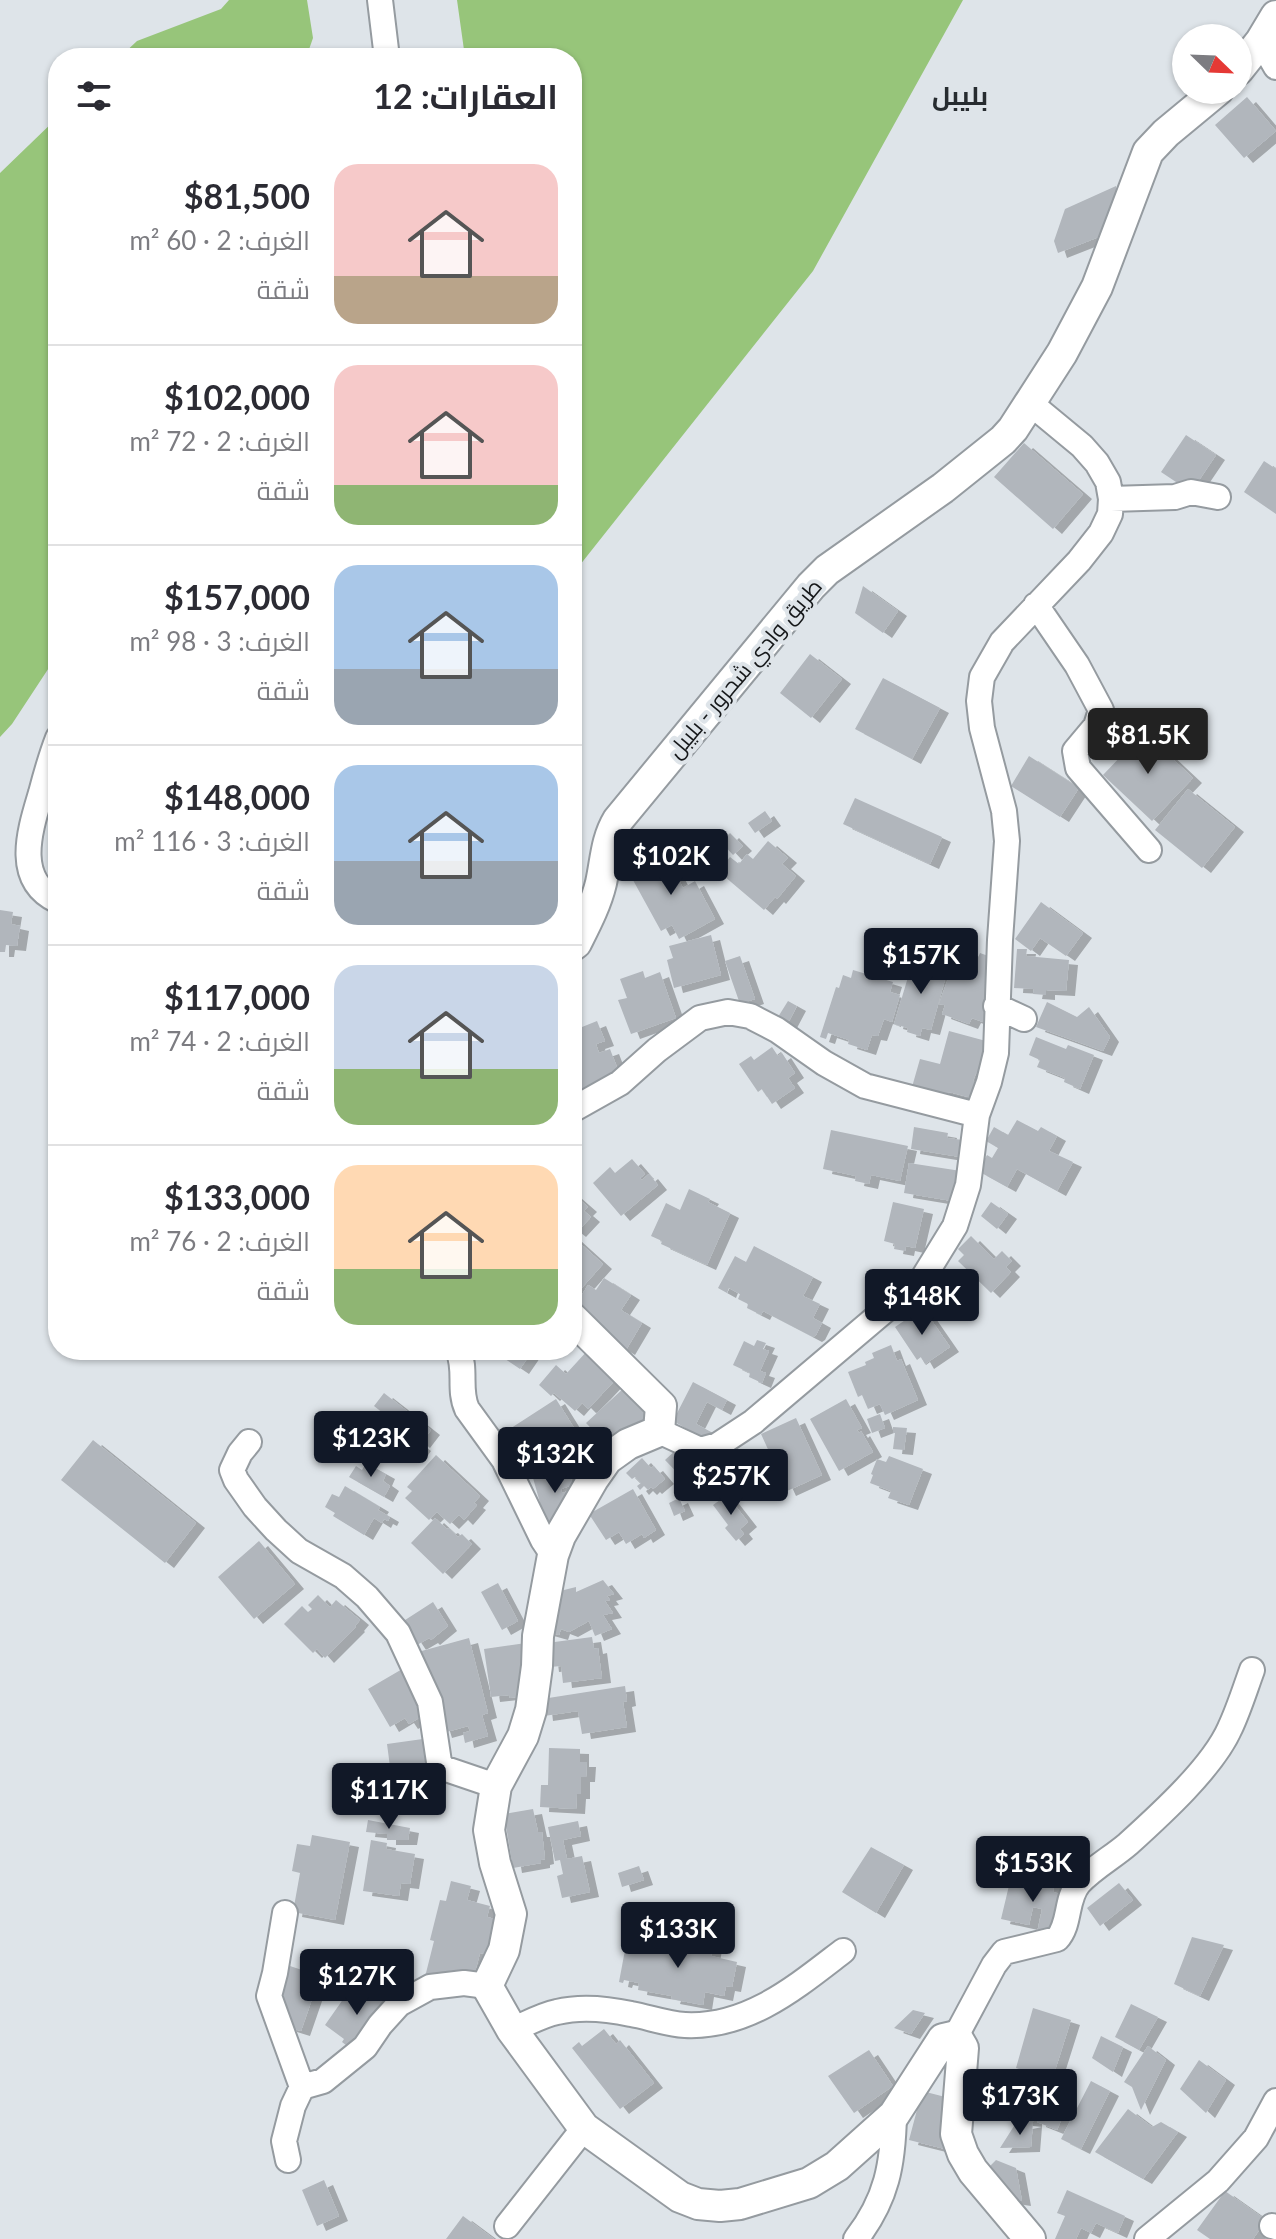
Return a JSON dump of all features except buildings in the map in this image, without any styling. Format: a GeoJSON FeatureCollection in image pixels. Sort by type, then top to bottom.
{"type":"FeatureCollection","features":[{"type":"Feature","properties":{"kind":"street"},"geometry":{"type":"LineString","coordinates":[[380,0],[386,48]]}},
{"type":"Feature","properties":{"kind":"street"},"geometry":{"type":"LineString","coordinates":[[1269,28],[1276,67]]}},
{"type":"Feature","properties":{"kind":"street"},"geometry":{"type":"LineString","coordinates":[[1252,51],[1269,28]]}},
{"type":"Feature","properties":{"kind":"street","name":"طريق وادي شحرور - بليبل"},"geometry":{"type":"LineString","coordinates":[[582,931],[594,907],[609,840],[618,820],[811,586],[827,570],[1003,440],[1062,353],[1097,287],[1148,152],[1201,104]]}},
{"type":"Feature","properties":{"kind":"street"},"geometry":{"type":"LineString","coordinates":[[487,1986],[504,1950],[511,1914],[495,1863],[489,1830],[496,1786],[523,1736],[531,1710],[538,1636],[553,1555],[560,1536],[593,1479],[607,1459],[628,1444],[659,1431],[700,1450],[718,1445],[753,1422],[923,1278],[955,1226],[968,1185],[977,1115],[996,1053],[996,1006],[1007,841],[1004,811],[982,728],[979,701],[982,677],[1002,642],[1079,561],[1101,533],[1110,514],[1108,482],[1097,463],[1082,446],[1030,403]]}},
{"type":"Feature","properties":{"kind":"street"},"geometry":{"type":"LineString","coordinates":[[1111,499],[1175,497],[1191,492],[1218,497]]}},
{"type":"Feature","properties":{"kind":"street"},"geometry":{"type":"LineString","coordinates":[[1036,605],[1077,665],[1101,710],[1096,726],[1075,751],[1078,768],[1149,850]]}},
{"type":"Feature","properties":{"kind":"street"},"geometry":{"type":"LineString","coordinates":[[48,771],[28,846],[29,866],[48,896]]}},
{"type":"Feature","properties":{"kind":"street"},"geometry":{"type":"LineString","coordinates":[[996,1006],[1024,1019]]}},
{"type":"Feature","properties":{"kind":"street"},"geometry":{"type":"LineString","coordinates":[[582,1104],[620,1083],[700,1018],[728,1012],[750,1016],[763,1023],[865,1086],[977,1115]]}},
{"type":"Feature","properties":{"kind":"street"},"geometry":{"type":"LineString","coordinates":[[582,1328],[661,1406],[659,1431]]}},
{"type":"Feature","properties":{"kind":"street"},"geometry":{"type":"LineString","coordinates":[[461,1360],[463,1400],[467,1409],[504,1460],[553,1555]]}},
{"type":"Feature","properties":{"kind":"street"},"geometry":{"type":"LineString","coordinates":[[249,1442],[232,1470],[255,1507],[299,1551],[343,1576],[367,1597],[398,1633],[430,1702],[439,1762],[443,1768],[496,1786]]}},
{"type":"Feature","properties":{"kind":"street"},"geometry":{"type":"LineString","coordinates":[[487,1986],[512,2030],[584,2128],[680,2197],[698,2204],[740,2204],[809,2183],[837,2166],[894,2115],[943,2039],[956,2036],[1004,1952],[1050,1943],[1062,1934],[1071,1896],[1079,1883],[1127,1845],[1182,1793],[1215,1752],[1230,1730],[1252,1670]]}},
{"type":"Feature","properties":{"kind":"street"},"geometry":{"type":"LineString","coordinates":[[285,1913],[269,1996],[302,2087],[293,2106],[284,2141],[288,2160]]}},
{"type":"Feature","properties":{"kind":"street"},"geometry":{"type":"LineString","coordinates":[[512,2030],[557,2012],[585,2009],[610,2010],[683,2025],[738,2018],[767,2006],[843,1951]]}},
{"type":"Feature","properties":{"kind":"street"},"geometry":{"type":"LineString","coordinates":[[302,2087],[323,2081],[365,2047],[399,2004],[430,1987],[464,1983],[487,1986]]}},
{"type":"Feature","properties":{"kind":"street"},"geometry":{"type":"LineString","coordinates":[[956,2036],[963,2048],[956,2134],[963,2154],[973,2171],[1030,2239]]}},
{"type":"Feature","properties":{"kind":"street"},"geometry":{"type":"LineString","coordinates":[[1147,2239],[1218,2181],[1256,2138],[1276,2101]]}},
{"type":"Feature","properties":{"kind":"street"},"geometry":{"type":"LineString","coordinates":[[856,2239],[867,2224],[889,2176],[894,2115]]}},
{"type":"Feature","properties":{"kind":"street"},"geometry":{"type":"LineString","coordinates":[[507,2226],[584,2128]]}},
{"type":"Feature","properties":{"kind":"green space"},"geometry":{"type":"Polygon","coordinates":[[[229,0],[307,0],[313,38],[310,48],[130,48],[137,41],[221,9],[229,0]]]}},
{"type":"Feature","properties":{"kind":"green space"},"geometry":{"type":"Polygon","coordinates":[[[457,0],[963,0],[813,271],[582,562],[582,48],[464,48],[457,0]]]}},
{"type":"Feature","properties":{"kind":"green space"},"geometry":{"type":"Polygon","coordinates":[[[48,127],[48,669],[0,737],[0,173],[48,127]]]}},
{"type":"Feature","properties":{"kind":"district","name":"بليبل"},"geometry":{"type":"Point","coordinates":[960,95]}}]}
